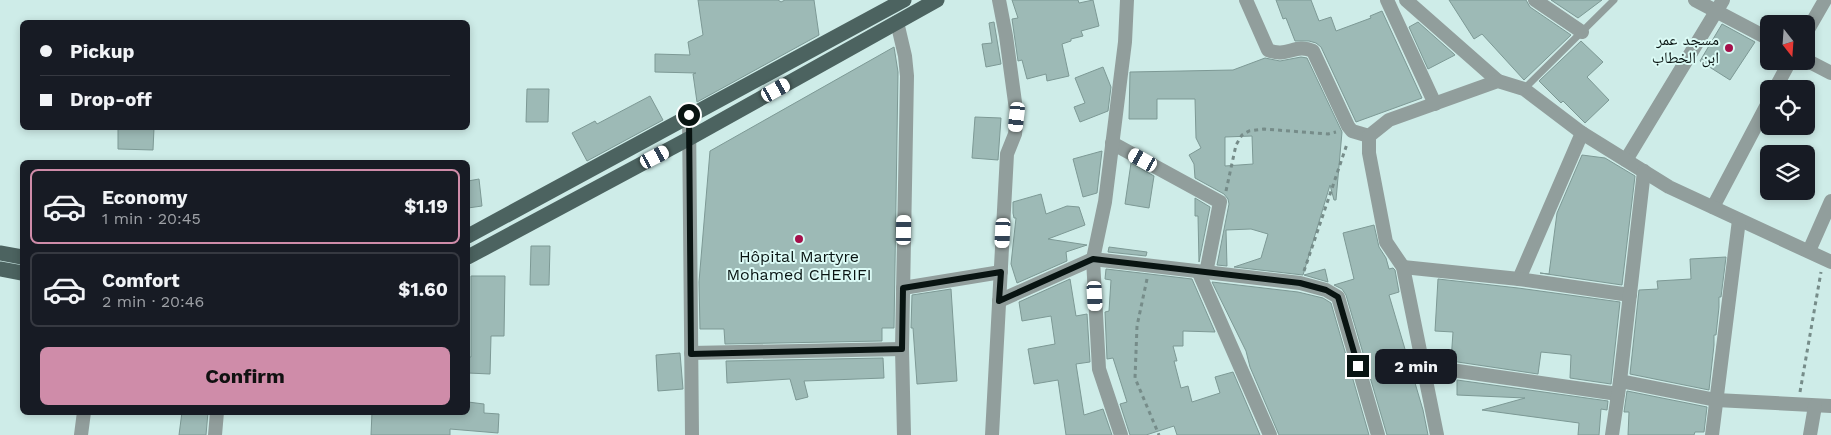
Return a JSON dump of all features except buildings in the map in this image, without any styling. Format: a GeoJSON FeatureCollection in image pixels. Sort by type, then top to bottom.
{"type":"FeatureCollection","features":[{"type":"Feature","properties":{"kind":"main road"},"geometry":{"type":"LineString","coordinates":[[470,235],[904,0]]}},
{"type":"Feature","properties":{"kind":"main road"},"geometry":{"type":"LineString","coordinates":[[470,256],[690,138],[937,0]]}},
{"type":"Feature","properties":{"kind":"main road"},"geometry":{"type":"LineString","coordinates":[[0,253],[20,257]]}},
{"type":"Feature","properties":{"kind":"main road"},"geometry":{"type":"LineString","coordinates":[[0,269],[20,273]]}},
{"type":"Feature","properties":{"kind":"street"},"geometry":{"type":"LineString","coordinates":[[992,435],[1007,154],[1015,134],[1017,117],[999,0]]}},
{"type":"Feature","properties":{"kind":"street"},"geometry":{"type":"LineString","coordinates":[[1121,435],[1099,369],[1093,259],[1105,202],[1125,42],[1127,0]]}},
{"type":"Feature","properties":{"kind":"street"},"geometry":{"type":"LineString","coordinates":[[1246,0],[1268,50],[1278,54],[1304,48],[1313,52],[1350,128],[1369,136]]}},
{"type":"Feature","properties":{"kind":"street"},"geometry":{"type":"LineString","coordinates":[[1406,0],[1498,81],[1524,89],[1582,133],[1669,186],[1713,206],[1738,220],[1827,260]]}},
{"type":"Feature","properties":{"kind":"street"},"geometry":{"type":"LineString","coordinates":[[1535,0],[1582,32]]}},
{"type":"Feature","properties":{"kind":"street"},"geometry":{"type":"LineString","coordinates":[[1694,0],[1719,5],[1760,34]]}},
{"type":"Feature","properties":{"kind":"street"},"geometry":{"type":"LineString","coordinates":[[1815,18],[1826,0]]}},
{"type":"Feature","properties":{"kind":"street"},"geometry":{"type":"LineString","coordinates":[[1391,2],[1436,104]]}},
{"type":"Feature","properties":{"kind":"street"},"geometry":{"type":"LineString","coordinates":[[1626,160],[1719,5]]}},
{"type":"Feature","properties":{"kind":"street"},"geometry":{"type":"LineString","coordinates":[[897,22],[905,56],[907,76],[902,349],[904,435]]}},
{"type":"Feature","properties":{"kind":"street"},"geometry":{"type":"LineString","coordinates":[[1815,65],[1831,73]]}},
{"type":"Feature","properties":{"kind":"street"},"geometry":{"type":"LineString","coordinates":[[1369,136],[1389,120],[1498,81]]}},
{"type":"Feature","properties":{"kind":"street"},"geometry":{"type":"LineString","coordinates":[[689,115],[692,435]]}},
{"type":"Feature","properties":{"kind":"street"},"geometry":{"type":"LineString","coordinates":[[1713,206],[1760,118]]}},
{"type":"Feature","properties":{"kind":"street"},"geometry":{"type":"LineString","coordinates":[[1519,279],[1582,133]]}},
{"type":"Feature","properties":{"kind":"street"},"geometry":{"type":"LineString","coordinates":[[1369,136],[1369,153],[1386,242],[1403,267],[1437,435]]}},
{"type":"Feature","properties":{"kind":"street"},"geometry":{"type":"LineString","coordinates":[[1112,143],[1220,202],[1203,273],[1270,435]]}},
{"type":"Feature","properties":{"kind":"street"},"geometry":{"type":"LineString","coordinates":[[1612,435],[1644,171]]}},
{"type":"Feature","properties":{"kind":"street"},"geometry":{"type":"LineString","coordinates":[[1809,251],[1831,201]]}},
{"type":"Feature","properties":{"kind":"street"},"geometry":{"type":"LineString","coordinates":[[1712,435],[1738,220]]}},
{"type":"Feature","properties":{"kind":"street"},"geometry":{"type":"LineString","coordinates":[[999,301],[1093,259],[1300,283],[1326,290],[1338,297],[1378,435]]}},
{"type":"Feature","properties":{"kind":"street"},"geometry":{"type":"LineString","coordinates":[[1403,267],[1519,279],[1630,294]]}},
{"type":"Feature","properties":{"kind":"street"},"geometry":{"type":"LineString","coordinates":[[903,288],[1001,272]]}},
{"type":"Feature","properties":{"kind":"street"},"geometry":{"type":"LineString","coordinates":[[691,354],[902,349]]}},
{"type":"Feature","properties":{"kind":"street"},"geometry":{"type":"LineString","coordinates":[[1423,366],[1716,400],[1831,406]]}},
{"type":"Feature","properties":{"kind":"street"},"geometry":{"type":"LineString","coordinates":[[1810,435],[1815,406]]}},
{"type":"Feature","properties":{"kind":"street"},"geometry":{"type":"LineString","coordinates":[[81,435],[84,415]]}},
{"type":"Feature","properties":{"kind":"street"},"geometry":{"type":"LineString","coordinates":[[215,435],[217,415]]}},
{"type":"Feature","properties":{"kind":"lane"},"geometry":{"type":"LineString","coordinates":[[1524,89],[1614,0]]}},
{"type":"Feature","properties":{"kind":"path"},"geometry":{"type":"LineString","coordinates":[[1220,202],[1226,193],[1236,145],[1242,135],[1249,131],[1264,129],[1328,134],[1350,128]]}},
{"type":"Feature","properties":{"kind":"path"},"geometry":{"type":"LineString","coordinates":[[1300,283],[1350,128]]}},
{"type":"Feature","properties":{"kind":"path"},"geometry":{"type":"LineString","coordinates":[[1797,405],[1827,260]]}},
{"type":"Feature","properties":{"kind":"path"},"geometry":{"type":"LineString","coordinates":[[1150,266],[1137,326],[1135,378],[1159,435]]}},
{"type":"Feature","properties":{"kind":"place","name":"مسجد عمر ابن الخطاب"},"geometry":{"type":"Point","coordinates":[1729,48]}},
{"type":"Feature","properties":{"kind":"place","name":"Hôpital Martyre Mohamed CHERIFI"},"geometry":{"type":"Point","coordinates":[799,239]}},
{"type":"Feature","properties":{"kind":"route"},"geometry":{"type":"LineString","coordinates":[[689,115],[691,354],[902,349],[903,288],[1001,272],[999,301],[1093,259],[1206,274],[1300,283],[1326,290],[1338,297],[1358,366]]}}]}
